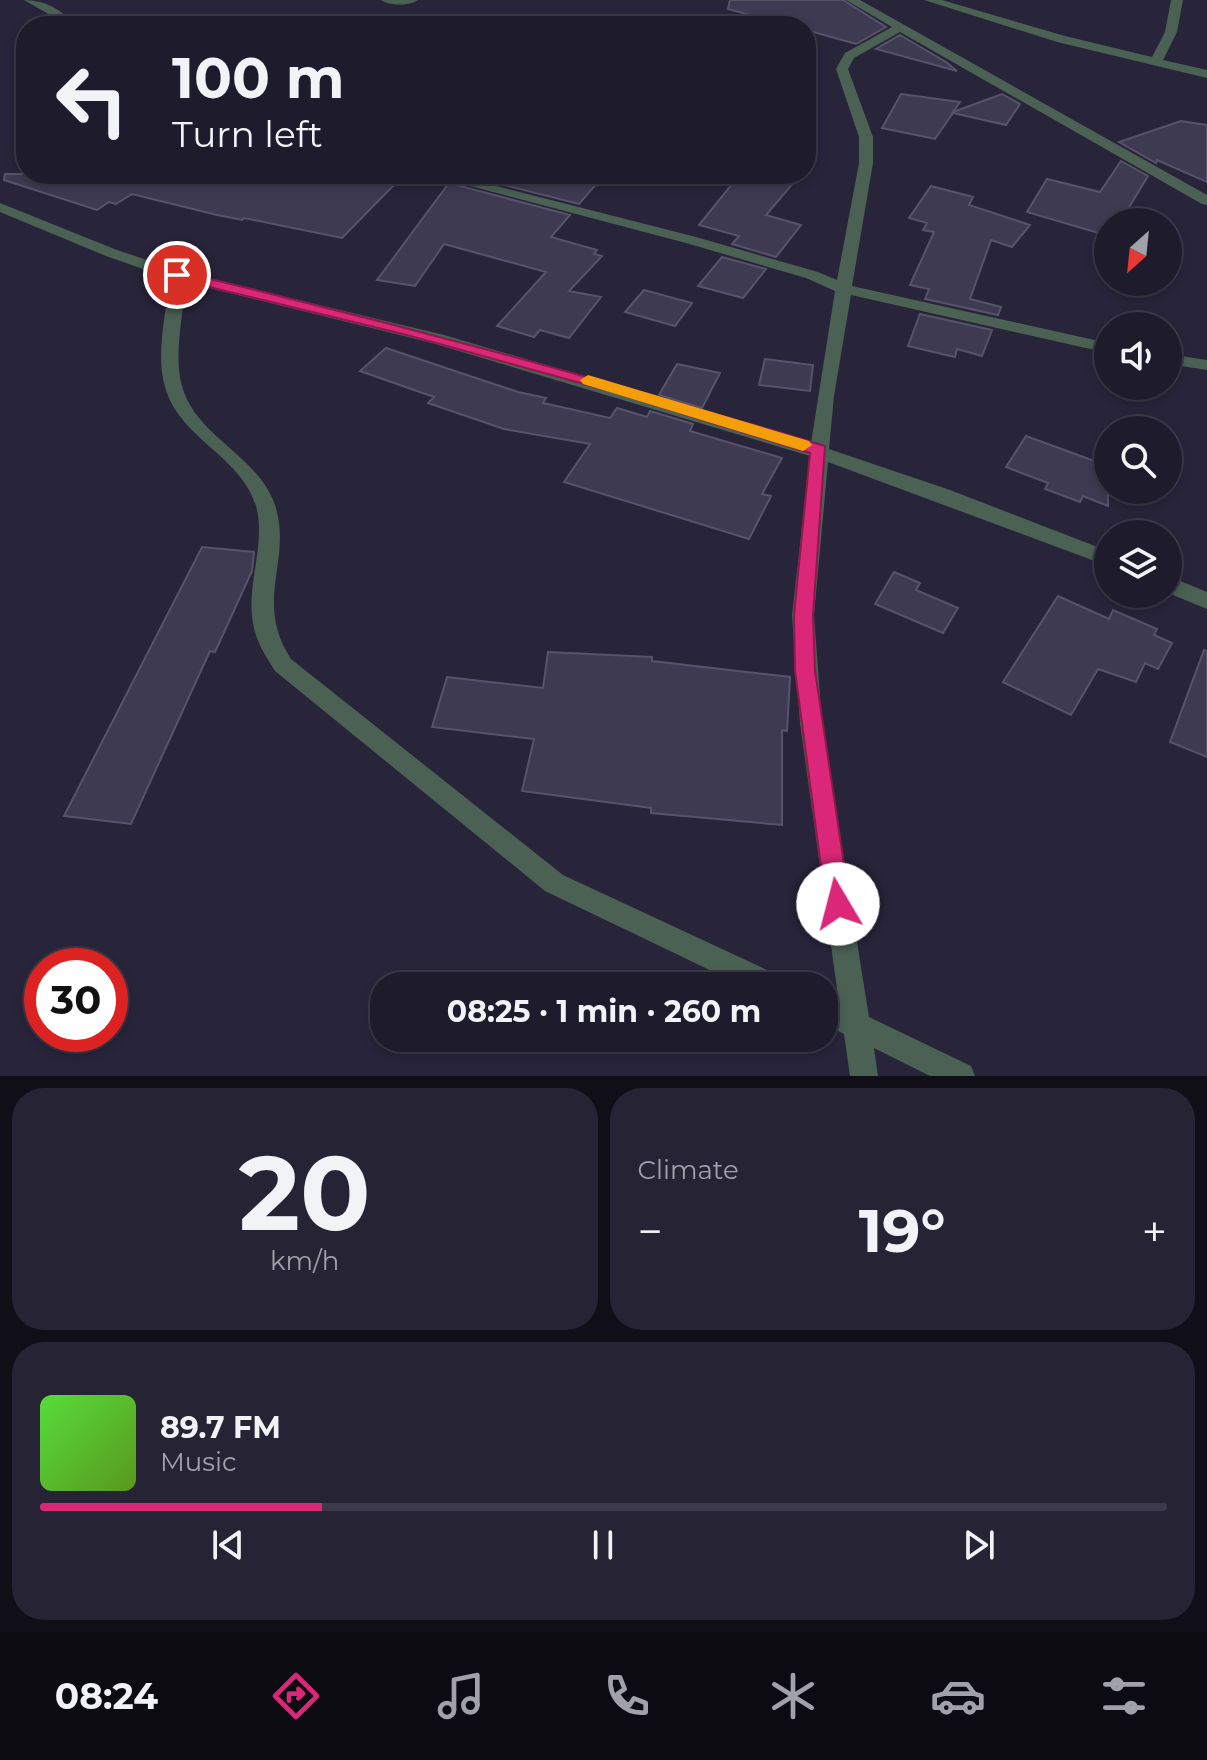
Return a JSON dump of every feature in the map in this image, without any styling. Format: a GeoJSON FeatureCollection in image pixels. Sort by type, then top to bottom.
{"type":"FeatureCollection","features":[{"type":"Feature","properties":{"kind":"street"},"geometry":{"type":"LineString","coordinates":[[30,0],[61,16]]}},
{"type":"Feature","properties":{"kind":"street"},"geometry":{"type":"LineString","coordinates":[[387,0],[412,0]]}},
{"type":"Feature","properties":{"kind":"street"},"geometry":{"type":"LineString","coordinates":[[852,0],[1207,201]]}},
{"type":"Feature","properties":{"kind":"street"},"geometry":{"type":"LineString","coordinates":[[930,0],[1155,63],[1207,74]]}},
{"type":"Feature","properties":{"kind":"street"},"geometry":{"type":"LineString","coordinates":[[1155,63],[1171,32],[1177,0]]}},
{"type":"Feature","properties":{"kind":"street"},"geometry":{"type":"LineString","coordinates":[[864,1076],[805,671],[803,615],[819,450],[841,288],[866,163],[866,137],[842,69],[849,56],[901,27]]}},
{"type":"Feature","properties":{"kind":"street"},"geometry":{"type":"LineString","coordinates":[[471,184],[691,240],[812,275],[841,288],[1094,345]]}},
{"type":"Feature","properties":{"kind":"street"},"geometry":{"type":"LineString","coordinates":[[0,207],[66,236],[177,275],[427,336],[619,389],[819,450],[1094,554]]}},
{"type":"Feature","properties":{"kind":"street"},"geometry":{"type":"LineString","coordinates":[[177,275],[172,385],[191,420],[256,480],[267,508],[269,537],[262,617],[283,665],[554,883],[742,972]]}},
{"type":"Feature","properties":{"kind":"street"},"geometry":{"type":"LineString","coordinates":[[1182,361],[1207,365]]}},
{"type":"Feature","properties":{"kind":"street"},"geometry":{"type":"LineString","coordinates":[[1182,590],[1207,601]]}},
{"type":"Feature","properties":{"kind":"street"},"geometry":{"type":"LineString","coordinates":[[838,1017],[961,1076]]}},
{"type":"Feature","properties":{"kind":"building"},"geometry":{"type":"Polygon","coordinates":[[[730,0],[843,0],[886,27],[856,44],[816,33],[816,16],[754,16],[728,9],[730,0]]]}},
{"type":"Feature","properties":{"kind":"building"},"geometry":{"type":"Polygon","coordinates":[[[900,35],[946,62],[957,71],[876,49],[900,35]]]}},
{"type":"Feature","properties":{"kind":"building"},"geometry":{"type":"Polygon","coordinates":[[[901,94],[960,102],[953,112],[1002,94],[1020,104],[1006,125],[953,113],[935,139],[882,128],[901,94]]]}},
{"type":"Feature","properties":{"kind":"building"},"geometry":{"type":"Polygon","coordinates":[[[1181,121],[1207,125],[1207,182],[1157,160],[1156,163],[1119,142],[1181,121]]]}},
{"type":"Feature","properties":{"kind":"building"},"geometry":{"type":"Polygon","coordinates":[[[1121,161],[1148,176],[1129,208],[1094,208],[1094,232],[1027,212],[1047,179],[1100,192],[1121,161]]]}},
{"type":"Feature","properties":{"kind":"building"},"geometry":{"type":"Polygon","coordinates":[[[5,174],[16,174],[16,184],[4,180],[5,174]]]}},
{"type":"Feature","properties":{"kind":"building"},"geometry":{"type":"Polygon","coordinates":[[[16,184],[394,185],[342,238],[217,215],[132,194],[116,204],[109,202],[97,210],[16,184]]]}},
{"type":"Feature","properties":{"kind":"building"},"geometry":{"type":"Polygon","coordinates":[[[448,184],[570,215],[551,237],[597,250],[594,254],[602,256],[569,291],[601,297],[569,338],[540,330],[534,337],[497,326],[546,272],[444,244],[415,286],[377,280],[448,184]]]}},
{"type":"Feature","properties":{"kind":"building"},"geometry":{"type":"Polygon","coordinates":[[[500,184],[596,184],[579,204],[500,184]]]}},
{"type":"Feature","properties":{"kind":"building"},"geometry":{"type":"Polygon","coordinates":[[[732,184],[792,184],[766,215],[801,225],[776,257],[732,244],[739,236],[699,225],[732,184]]]}},
{"type":"Feature","properties":{"kind":"building"},"geometry":{"type":"Polygon","coordinates":[[[931,186],[973,197],[969,205],[1030,225],[1012,247],[991,240],[970,299],[1001,307],[998,315],[925,299],[929,289],[910,285],[934,232],[923,230],[927,223],[909,218],[931,186]]]}},
{"type":"Feature","properties":{"kind":"building"},"geometry":{"type":"Polygon","coordinates":[[[722,257],[766,269],[743,298],[698,286],[722,257]]]}},
{"type":"Feature","properties":{"kind":"building"},"geometry":{"type":"Polygon","coordinates":[[[644,290],[692,303],[675,326],[625,312],[644,290]]]}},
{"type":"Feature","properties":{"kind":"building"},"geometry":{"type":"Polygon","coordinates":[[[920,314],[992,330],[982,356],[957,349],[955,357],[908,346],[920,314]]]}},
{"type":"Feature","properties":{"kind":"building"},"geometry":{"type":"Polygon","coordinates":[[[386,348],[518,392],[546,398],[543,403],[610,418],[617,408],[647,417],[650,411],[693,424],[690,431],[782,458],[762,494],[771,496],[749,539],[564,482],[590,444],[504,429],[428,403],[434,397],[360,371],[386,348]]]}},
{"type":"Feature","properties":{"kind":"building"},"geometry":{"type":"Polygon","coordinates":[[[765,359],[813,365],[810,391],[759,385],[765,359]]]}},
{"type":"Feature","properties":{"kind":"building"},"geometry":{"type":"Polygon","coordinates":[[[677,364],[720,373],[702,408],[659,395],[677,364]]]}},
{"type":"Feature","properties":{"kind":"building"},"geometry":{"type":"Polygon","coordinates":[[[1026,436],[1094,461],[1094,500],[1083,496],[1080,502],[1045,489],[1048,483],[1006,467],[1026,436]]]}},
{"type":"Feature","properties":{"kind":"building"},"geometry":{"type":"Polygon","coordinates":[[[202,547],[254,552],[252,571],[215,652],[210,651],[131,824],[64,816],[202,547]]]}},
{"type":"Feature","properties":{"kind":"building"},"geometry":{"type":"Polygon","coordinates":[[[894,572],[920,583],[916,590],[958,608],[943,633],[875,604],[894,572]]]}},
{"type":"Feature","properties":{"kind":"building"},"geometry":{"type":"Polygon","coordinates":[[[1058,596],[1109,619],[1113,610],[1157,629],[1154,635],[1172,643],[1158,669],[1145,663],[1136,682],[1098,669],[1071,715],[1003,682],[1058,596]]]}},
{"type":"Feature","properties":{"kind":"building"},"geometry":{"type":"Polygon","coordinates":[[[1204,650],[1207,651],[1207,757],[1170,742],[1204,650]]]}},
{"type":"Feature","properties":{"kind":"building"},"geometry":{"type":"Polygon","coordinates":[[[548,652],[652,657],[652,661],[790,677],[787,731],[782,730],[782,825],[651,813],[651,808],[522,791],[534,739],[432,727],[447,677],[543,688],[548,652]]]}},
{"type":"Feature","properties":{"kind":"slow traffic"},"geometry":{"type":"LineString","coordinates":[[588,380],[803,445]]}},
{"type":"Feature","properties":{"kind":"route"},"geometry":{"type":"LineString","coordinates":[[177,275],[412,332],[619,389],[819,450],[803,615],[805,671],[838,904]]}}]}
